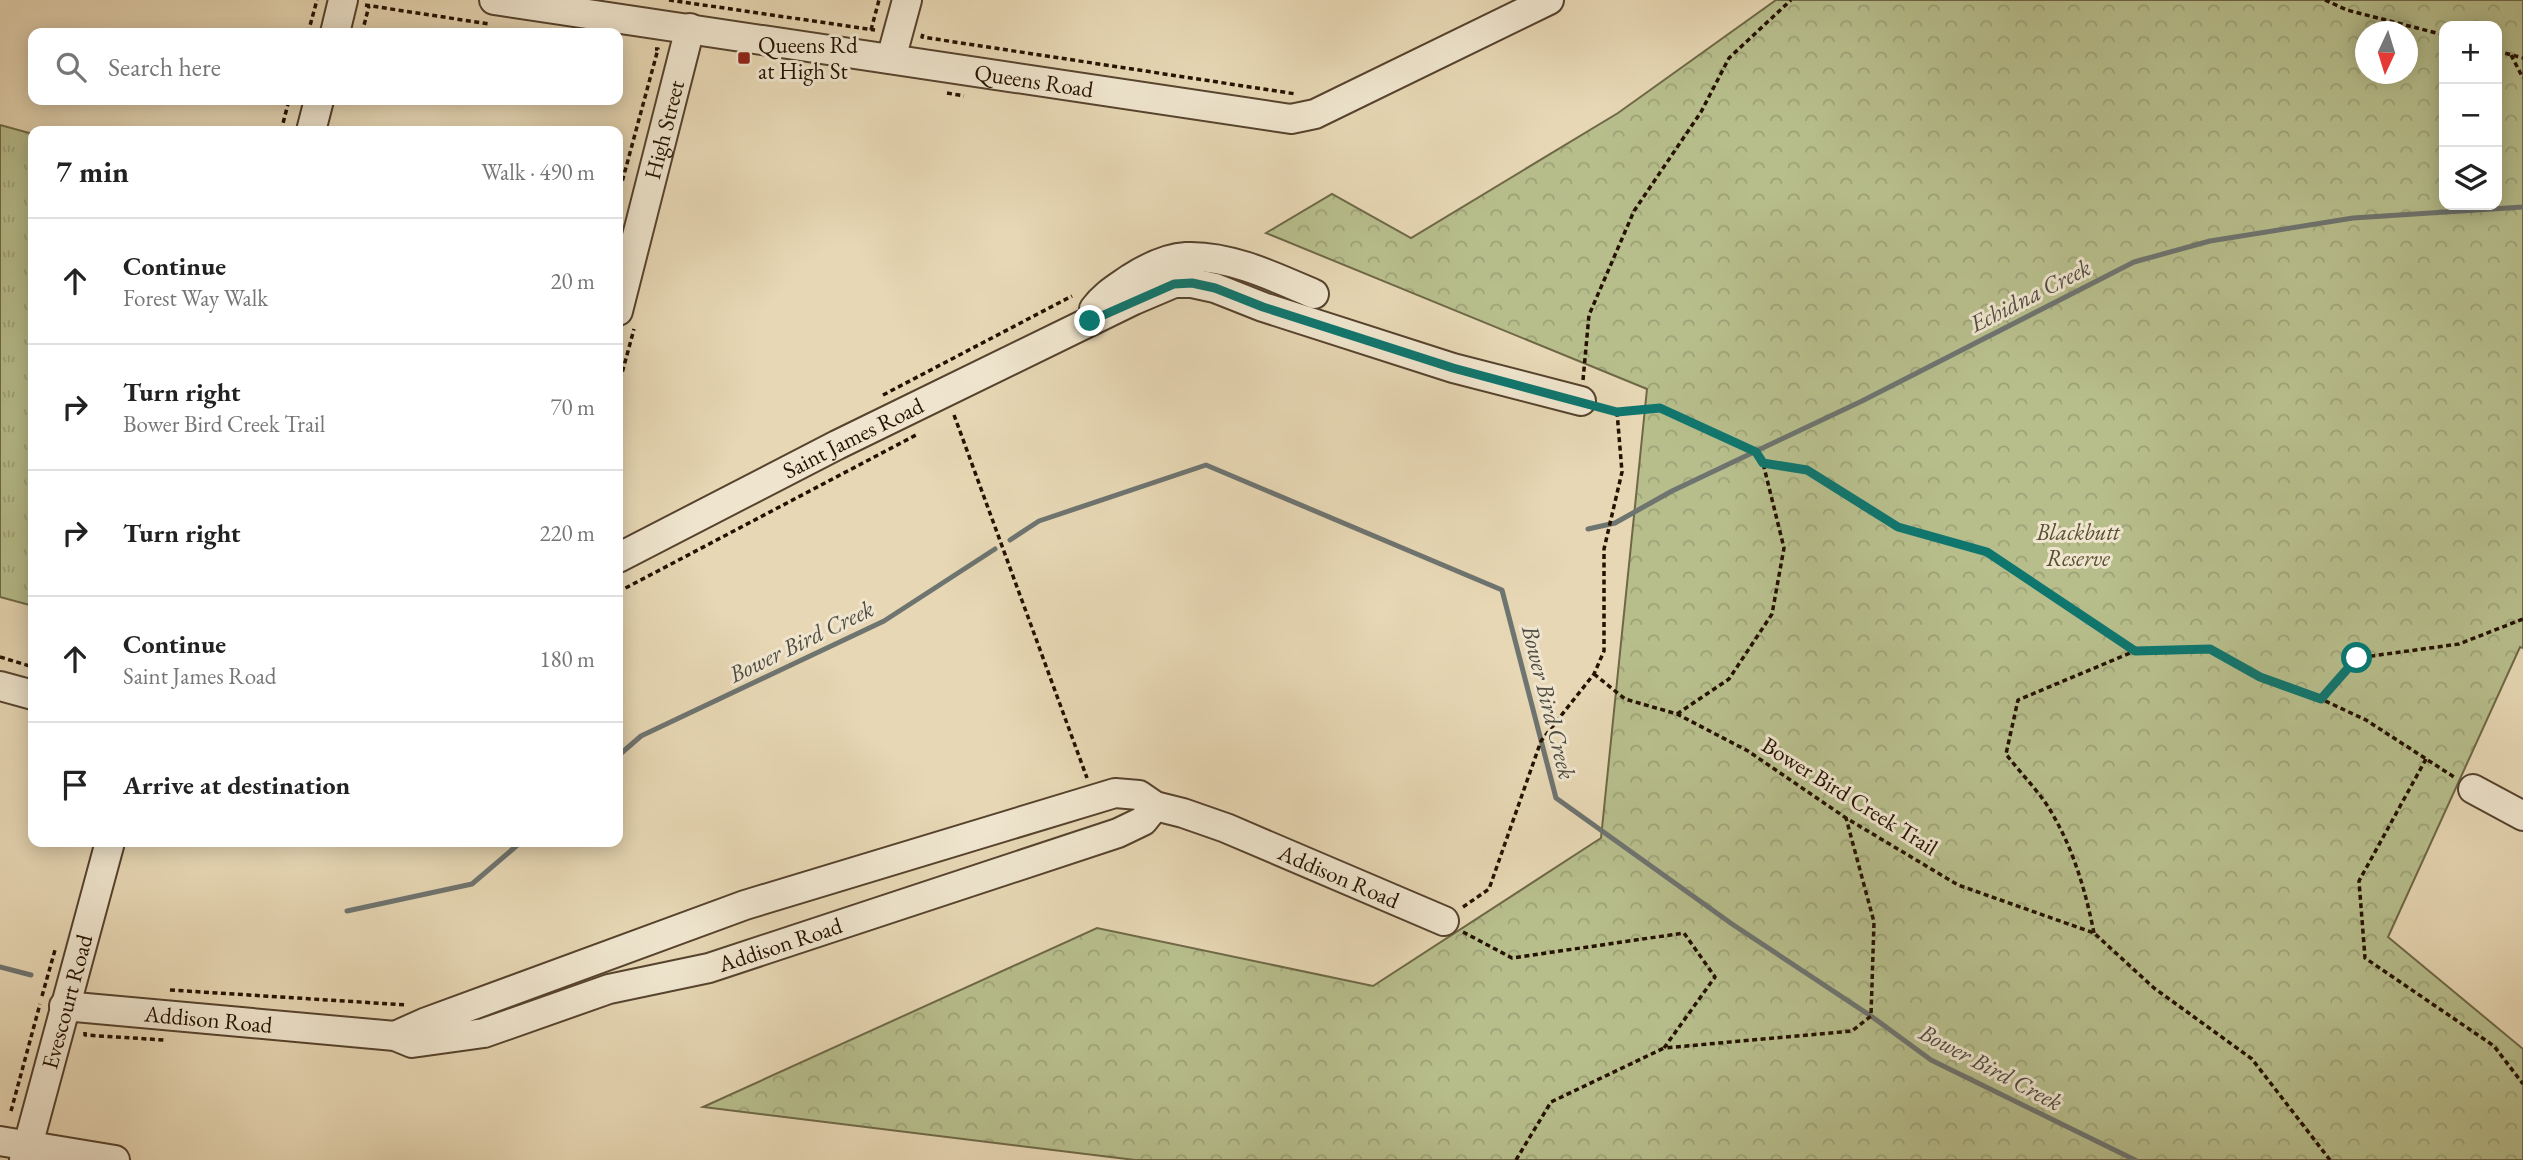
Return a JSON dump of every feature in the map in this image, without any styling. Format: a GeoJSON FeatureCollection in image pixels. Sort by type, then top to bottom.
{"type":"FeatureCollection","features":[{"type":"Feature","properties":{"kind":"street"},"geometry":{"type":"LineString","coordinates":[[336,28],[343,0]]}},
{"type":"Feature","properties":{"kind":"street"},"geometry":{"type":"LineString","coordinates":[[891,59],[907,0]]}},
{"type":"Feature","properties":{"kind":"street","name":"Queens Road"},"geometry":{"type":"LineString","coordinates":[[496,13],[690,29],[1273,117],[1303,118],[1549,0]]}},
{"type":"Feature","properties":{"kind":"street","name":"High Street"},"geometry":{"type":"LineString","coordinates":[[623,291],[690,29]]}},
{"type":"Feature","properties":{"kind":"street"},"geometry":{"type":"LineString","coordinates":[[312,126],[317,105]]}},
{"type":"Feature","properties":{"kind":"street"},"geometry":{"type":"LineString","coordinates":[[1090,321],[1095,308],[1105,295],[1161,263],[1183,257],[1211,258],[1267,275],[1314,294]]}},
{"type":"Feature","properties":{"kind":"street","name":"Saint James Road"},"geometry":{"type":"LineString","coordinates":[[623,555],[837,444],[1090,321],[1174,284],[1192,283],[1215,288],[1263,307],[1453,368],[1581,401]]}},
{"type":"Feature","properties":{"kind":"street"},"geometry":{"type":"LineString","coordinates":[[0,686],[28,694]]}},
{"type":"Feature","properties":{"kind":"street"},"geometry":{"type":"LineString","coordinates":[[2473,789],[2523,816]]}},
{"type":"Feature","properties":{"kind":"street","name":"Addison Road"},"geometry":{"type":"LineString","coordinates":[[395,1036],[745,905],[1115,793],[1139,795],[1154,806],[1226,828],[1444,921]]}},
{"type":"Feature","properties":{"kind":"street","name":"Addison Road"},"geometry":{"type":"LineString","coordinates":[[64,1006],[395,1036],[412,1043],[484,1032],[609,989],[709,968],[1118,833],[1143,821],[1154,806]]}},
{"type":"Feature","properties":{"kind":"street","name":"Evescourt Road"},"geometry":{"type":"LineString","coordinates":[[26,1153],[109,847]]}},
{"type":"Feature","properties":{"kind":"street"},"geometry":{"type":"LineString","coordinates":[[5,1129],[26,1153],[115,1160]]}},
{"type":"Feature","properties":{"kind":"path"},"geometry":{"type":"LineString","coordinates":[[309,28],[317,0]]}},
{"type":"Feature","properties":{"kind":"path"},"geometry":{"type":"LineString","coordinates":[[669,0],[872,30],[879,0]]}},
{"type":"Feature","properties":{"kind":"path"},"geometry":{"type":"LineString","coordinates":[[1677,714],[1729,680],[1772,614],[1784,548],[1763,463],[1756,452],[1660,408],[1617,412],[1581,401],[1589,315],[1634,211],[1701,112],[1729,58],[1791,0]]}},
{"type":"Feature","properties":{"kind":"path"},"geometry":{"type":"LineString","coordinates":[[2326,0],[2347,10],[2439,34]]}},
{"type":"Feature","properties":{"kind":"path"},"geometry":{"type":"LineString","coordinates":[[363,28],[369,6],[496,13]]}},
{"type":"Feature","properties":{"kind":"path"},"geometry":{"type":"LineString","coordinates":[[923,33],[922,37],[1298,94]]}},
{"type":"Feature","properties":{"kind":"path"},"geometry":{"type":"LineString","coordinates":[[623,178],[657,49],[644,47]]}},
{"type":"Feature","properties":{"kind":"path"},"geometry":{"type":"LineString","coordinates":[[2502,52],[2523,58]]}},
{"type":"Feature","properties":{"kind":"path"},"geometry":{"type":"LineString","coordinates":[[2511,55],[2523,78]]}},
{"type":"Feature","properties":{"kind":"path"},"geometry":{"type":"LineString","coordinates":[[282,126],[288,105]]}},
{"type":"Feature","properties":{"kind":"path"},"geometry":{"type":"LineString","coordinates":[[1617,412],[1622,472],[1604,549],[1604,651],[1594,674],[1541,741],[1489,889],[1444,921],[1512,958],[1684,933],[1714,977],[1664,1048]]}},
{"type":"Feature","properties":{"kind":"path"},"geometry":{"type":"LineString","coordinates":[[944,420],[955,415],[1095,799]]}},
{"type":"Feature","properties":{"kind":"path"},"geometry":{"type":"LineString","coordinates":[[623,589],[924,431]]}},
{"type":"Feature","properties":{"kind":"path"},"geometry":{"type":"LineString","coordinates":[[1763,463],[1807,470],[1898,527],[1987,552],[2135,651]]}},
{"type":"Feature","properties":{"kind":"path"},"geometry":{"type":"LineString","coordinates":[[2321,699],[2357,658],[2459,644],[2523,619]]}},
{"type":"Feature","properties":{"kind":"path"},"geometry":{"type":"LineString","coordinates":[[2094,933],[2088,902],[2073,858],[2053,813],[2006,754],[2018,700],[2135,651],[2210,649],[2260,677],[2321,699],[2366,720],[2473,789]]}},
{"type":"Feature","properties":{"kind":"path"},"geometry":{"type":"LineString","coordinates":[[0,657],[28,665]]}},
{"type":"Feature","properties":{"kind":"path","name":"Bower Bird Creek Trail"},"geometry":{"type":"LineString","coordinates":[[1594,674],[1625,699],[1677,714],[1748,751],[1846,818],[1958,885],[2094,933],[2154,988],[2252,1059],[2330,1160]]}},
{"type":"Feature","properties":{"kind":"path"},"geometry":{"type":"LineString","coordinates":[[2426,759],[2359,881],[2365,958],[2494,1046],[2523,1084]]}},
{"type":"Feature","properties":{"kind":"path"},"geometry":{"type":"LineString","coordinates":[[1516,1160],[1551,1102],[1664,1048],[1852,1031],[1871,1016],[1874,922],[1846,818]]}},
{"type":"Feature","properties":{"kind":"path"},"geometry":{"type":"LineString","coordinates":[[5,1129],[56,946]]}},
{"type":"Feature","properties":{"kind":"path"},"geometry":{"type":"LineString","coordinates":[[167,990],[412,1005]]}},
{"type":"Feature","properties":{"kind":"green space","name":"Blackbutt Reserve"},"geometry":{"type":"Polygon","coordinates":[[[1776,0],[2523,0],[2523,648],[2520,647],[2388,937],[2523,1049],[2523,1160],[1135,1160],[703,1107],[1097,928],[1373,986],[1601,838],[1647,389],[1266,233],[1332,194],[1411,238],[1618,113],[1776,0]]]}},
{"type":"Feature","properties":{"kind":"green space"},"geometry":{"type":"Polygon","coordinates":[[[0,125],[28,133],[28,605],[0,597],[0,125]]]}},
{"type":"Feature","properties":{"kind":"waterway","name":"Echidna Creek"},"geometry":{"type":"LineString","coordinates":[[1588,529],[1615,523],[1672,491],[1862,401],[2134,262],[2210,241],[2353,218],[2523,207]]}},
{"type":"Feature","properties":{"kind":"waterway","name":"Bower Bird Creek"},"geometry":{"type":"LineString","coordinates":[[1010,540],[1039,521],[1206,465],[1502,590],[1556,798],[1732,924],[1871,1016],[1931,1060],[2135,1160]]}},
{"type":"Feature","properties":{"kind":"waterway","name":"Bower Bird Creek"},"geometry":{"type":"LineString","coordinates":[[623,752],[641,736],[884,621],[995,549]]}},
{"type":"Feature","properties":{"kind":"waterway","name":"Bower Bird Creek"},"geometry":{"type":"LineString","coordinates":[[347,911],[472,884],[515,847]]}},
{"type":"Feature","properties":{"kind":"waterway"},"geometry":{"type":"LineString","coordinates":[[0,967],[31,975]]}},
{"type":"Feature","properties":{"kind":"place","name":"Queens Rd at High St"},"geometry":{"type":"Point","coordinates":[744,58]}},
{"type":"Feature","properties":{"kind":"route"},"geometry":{"type":"LineString","coordinates":[[1090,321],[1174,284],[1183,282],[1215,288],[1263,307],[1453,368],[1617,412],[1660,408],[1756,452],[1763,463],[1807,470],[1898,527],[1987,552],[2135,651],[2210,649],[2260,677],[2321,699],[2357,658]]}}]}
